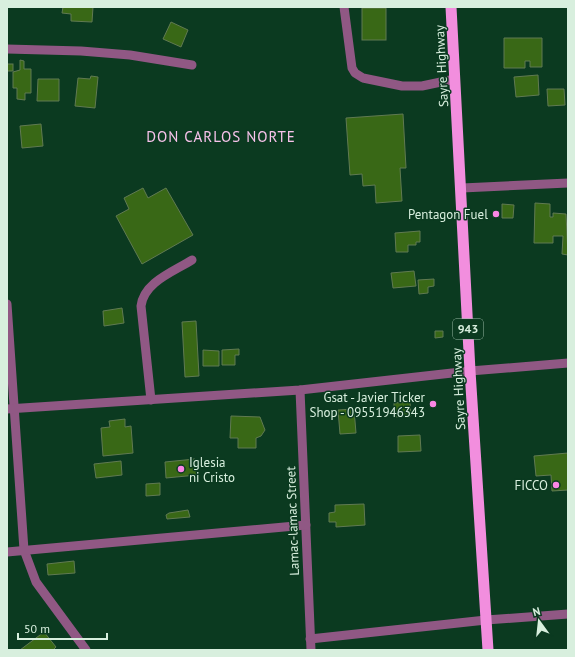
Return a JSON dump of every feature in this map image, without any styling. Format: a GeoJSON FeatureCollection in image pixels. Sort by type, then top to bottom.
{"type":"FeatureCollection","features":[{"type":"Feature","properties":{"kind":"highway","name":"Sayre Highway"},"geometry":{"type":"LineString","coordinates":[[451,7],[462,188],[470,371],[488,650]]}},
{"type":"Feature","properties":{"kind":"street"},"geometry":{"type":"LineString","coordinates":[[344,7],[352,68],[355,73],[363,78],[411,87],[455,79]]}},
{"type":"Feature","properties":{"kind":"street"},"geometry":{"type":"LineString","coordinates":[[7,49],[82,51],[130,55],[192,65]]}},
{"type":"Feature","properties":{"kind":"street"},"geometry":{"type":"LineString","coordinates":[[462,188],[568,184]]}},
{"type":"Feature","properties":{"kind":"street"},"geometry":{"type":"LineString","coordinates":[[151,400],[141,306],[142,298],[150,286],[192,260]]}},
{"type":"Feature","properties":{"kind":"street"},"geometry":{"type":"LineString","coordinates":[[7,304],[10,409],[20,483],[24,550],[36,582],[86,650]]}},
{"type":"Feature","properties":{"kind":"street"},"geometry":{"type":"LineString","coordinates":[[10,409],[300,390],[470,371],[568,363]]}},
{"type":"Feature","properties":{"kind":"street","name":"Lamac-lamac Street"},"geometry":{"type":"LineString","coordinates":[[300,390],[310,650]]}},
{"type":"Feature","properties":{"kind":"street"},"geometry":{"type":"LineString","coordinates":[[7,552],[306,525]]}},
{"type":"Feature","properties":{"kind":"street"},"geometry":{"type":"LineString","coordinates":[[310,639],[486,620],[568,614]]}},
{"type":"Feature","properties":{"kind":"building"},"geometry":{"type":"Polygon","coordinates":[[[63,7],[93,7],[92,22],[71,21],[71,14],[62,13],[63,7]]]}},
{"type":"Feature","properties":{"kind":"building"},"geometry":{"type":"Polygon","coordinates":[[[362,8],[386,8],[386,40],[362,40],[362,8]]]}},
{"type":"Feature","properties":{"kind":"building"},"geometry":{"type":"Polygon","coordinates":[[[171,22],[188,30],[181,47],[163,39],[171,22]]]}},
{"type":"Feature","properties":{"kind":"building"},"geometry":{"type":"Polygon","coordinates":[[[504,38],[542,38],[542,67],[530,67],[530,61],[525,61],[525,68],[504,68],[504,38]]]}},
{"type":"Feature","properties":{"kind":"building"},"geometry":{"type":"Polygon","coordinates":[[[20,60],[24,61],[24,69],[31,69],[31,93],[25,93],[25,100],[17,99],[17,88],[13,88],[13,72],[20,70],[20,60]]]}},
{"type":"Feature","properties":{"kind":"building"},"geometry":{"type":"Polygon","coordinates":[[[7,64],[13,64],[13,71],[7,71],[7,64]]]}},
{"type":"Feature","properties":{"kind":"building"},"geometry":{"type":"Polygon","coordinates":[[[538,75],[539,95],[516,97],[514,77],[538,75]]]}},
{"type":"Feature","properties":{"kind":"building"},"geometry":{"type":"Polygon","coordinates":[[[91,76],[98,77],[95,108],[75,106],[78,78],[90,79],[91,76]]]}},
{"type":"Feature","properties":{"kind":"building"},"geometry":{"type":"Polygon","coordinates":[[[38,79],[59,79],[59,101],[37,101],[38,79]]]}},
{"type":"Feature","properties":{"kind":"building"},"geometry":{"type":"Polygon","coordinates":[[[547,89],[564,89],[565,105],[548,106],[547,89]]]}},
{"type":"Feature","properties":{"kind":"building"},"geometry":{"type":"Polygon","coordinates":[[[403,114],[406,168],[400,168],[402,201],[376,203],[375,185],[363,186],[362,174],[350,175],[346,118],[403,114]]]}},
{"type":"Feature","properties":{"kind":"building"},"geometry":{"type":"Polygon","coordinates":[[[41,124],[43,146],[22,148],[20,126],[41,124]]]}},
{"type":"Feature","properties":{"kind":"building"},"geometry":{"type":"Polygon","coordinates":[[[143,188],[148,198],[166,188],[193,235],[142,264],[116,216],[129,209],[124,198],[143,188]]]}},
{"type":"Feature","properties":{"kind":"building"},"geometry":{"type":"Polygon","coordinates":[[[535,203],[550,204],[550,217],[553,217],[553,213],[566,214],[568,255],[562,254],[563,236],[553,236],[553,243],[534,243],[535,203]]]}},
{"type":"Feature","properties":{"kind":"building"},"geometry":{"type":"Polygon","coordinates":[[[502,204],[514,205],[513,218],[502,218],[502,204]]]}},
{"type":"Feature","properties":{"kind":"building"},"geometry":{"type":"Polygon","coordinates":[[[420,231],[420,242],[416,242],[416,245],[408,245],[408,252],[396,252],[395,233],[420,231]]]}},
{"type":"Feature","properties":{"kind":"building"},"geometry":{"type":"Polygon","coordinates":[[[414,271],[416,286],[393,288],[391,273],[414,271]]]}},
{"type":"Feature","properties":{"kind":"building"},"geometry":{"type":"Polygon","coordinates":[[[434,279],[434,286],[428,287],[428,293],[419,294],[418,280],[434,279]]]}},
{"type":"Feature","properties":{"kind":"building"},"geometry":{"type":"Polygon","coordinates":[[[122,308],[124,323],[104,326],[103,311],[122,308]]]}},
{"type":"Feature","properties":{"kind":"building"},"geometry":{"type":"Polygon","coordinates":[[[196,321],[199,376],[185,377],[182,322],[196,321]]]}},
{"type":"Feature","properties":{"kind":"building"},"geometry":{"type":"Polygon","coordinates":[[[435,331],[443,331],[443,337],[435,338],[435,331]]]}},
{"type":"Feature","properties":{"kind":"building"},"geometry":{"type":"Polygon","coordinates":[[[239,349],[239,355],[235,355],[235,365],[222,365],[222,350],[239,349]]]}},
{"type":"Feature","properties":{"kind":"building"},"geometry":{"type":"Polygon","coordinates":[[[203,350],[219,351],[219,366],[203,366],[203,350]]]}},
{"type":"Feature","properties":{"kind":"building"},"geometry":{"type":"Polygon","coordinates":[[[410,402],[411,416],[394,417],[394,403],[410,402]]]}},
{"type":"Feature","properties":{"kind":"building"},"geometry":{"type":"Polygon","coordinates":[[[354,409],[356,433],[340,434],[338,410],[354,409]]]}},
{"type":"Feature","properties":{"kind":"building"},"geometry":{"type":"Polygon","coordinates":[[[231,416],[260,417],[265,430],[261,436],[256,438],[256,448],[238,448],[238,438],[230,438],[231,416]]]}},
{"type":"Feature","properties":{"kind":"building"},"geometry":{"type":"Polygon","coordinates":[[[125,419],[125,427],[131,426],[133,453],[103,456],[101,428],[110,427],[109,421],[125,419]]]}},
{"type":"Feature","properties":{"kind":"building"},"geometry":{"type":"Polygon","coordinates":[[[420,435],[421,451],[398,452],[398,436],[420,435]]]}},
{"type":"Feature","properties":{"kind":"building"},"geometry":{"type":"Polygon","coordinates":[[[568,453],[568,490],[552,491],[551,475],[536,476],[534,456],[568,453]]]}},
{"type":"Feature","properties":{"kind":"building"},"geometry":{"type":"Polygon","coordinates":[[[195,459],[197,475],[166,478],[165,462],[195,459]]]}},
{"type":"Feature","properties":{"kind":"building"},"geometry":{"type":"Polygon","coordinates":[[[121,461],[122,475],[96,478],[94,464],[121,461]]]}},
{"type":"Feature","properties":{"kind":"building"},"geometry":{"type":"Polygon","coordinates":[[[160,483],[160,495],[146,496],[146,484],[160,483]]]}},
{"type":"Feature","properties":{"kind":"building"},"geometry":{"type":"Polygon","coordinates":[[[364,504],[365,525],[336,527],[336,522],[329,522],[329,513],[335,512],[335,505],[364,504]]]}},
{"type":"Feature","properties":{"kind":"building"},"geometry":{"type":"Polygon","coordinates":[[[188,510],[190,517],[167,519],[166,515],[169,513],[188,510]]]}},
{"type":"Feature","properties":{"kind":"building"},"geometry":{"type":"Polygon","coordinates":[[[74,561],[75,573],[48,575],[47,564],[74,561]]]}},
{"type":"Feature","properties":{"kind":"building"},"geometry":{"type":"Polygon","coordinates":[[[44,632],[56,647],[53,650],[20,650],[44,632]]]}},
{"type":"Feature","properties":{"kind":"place","name":"Pentagon Fuel"},"geometry":{"type":"Point","coordinates":[496,214]}},
{"type":"Feature","properties":{"kind":"place","name":"Gsat - Javier Ticker Shop - 09551946343"},"geometry":{"type":"Point","coordinates":[433,404]}},
{"type":"Feature","properties":{"kind":"place","name":"Iglesia ni Cristo"},"geometry":{"type":"Point","coordinates":[181,469]}},
{"type":"Feature","properties":{"kind":"place","name":"FICCO"},"geometry":{"type":"Point","coordinates":[556,485]}},
{"type":"Feature","properties":{"kind":"district","name":"DON CARLOS NORTE"},"geometry":{"type":"Point","coordinates":[221,137]}}]}
